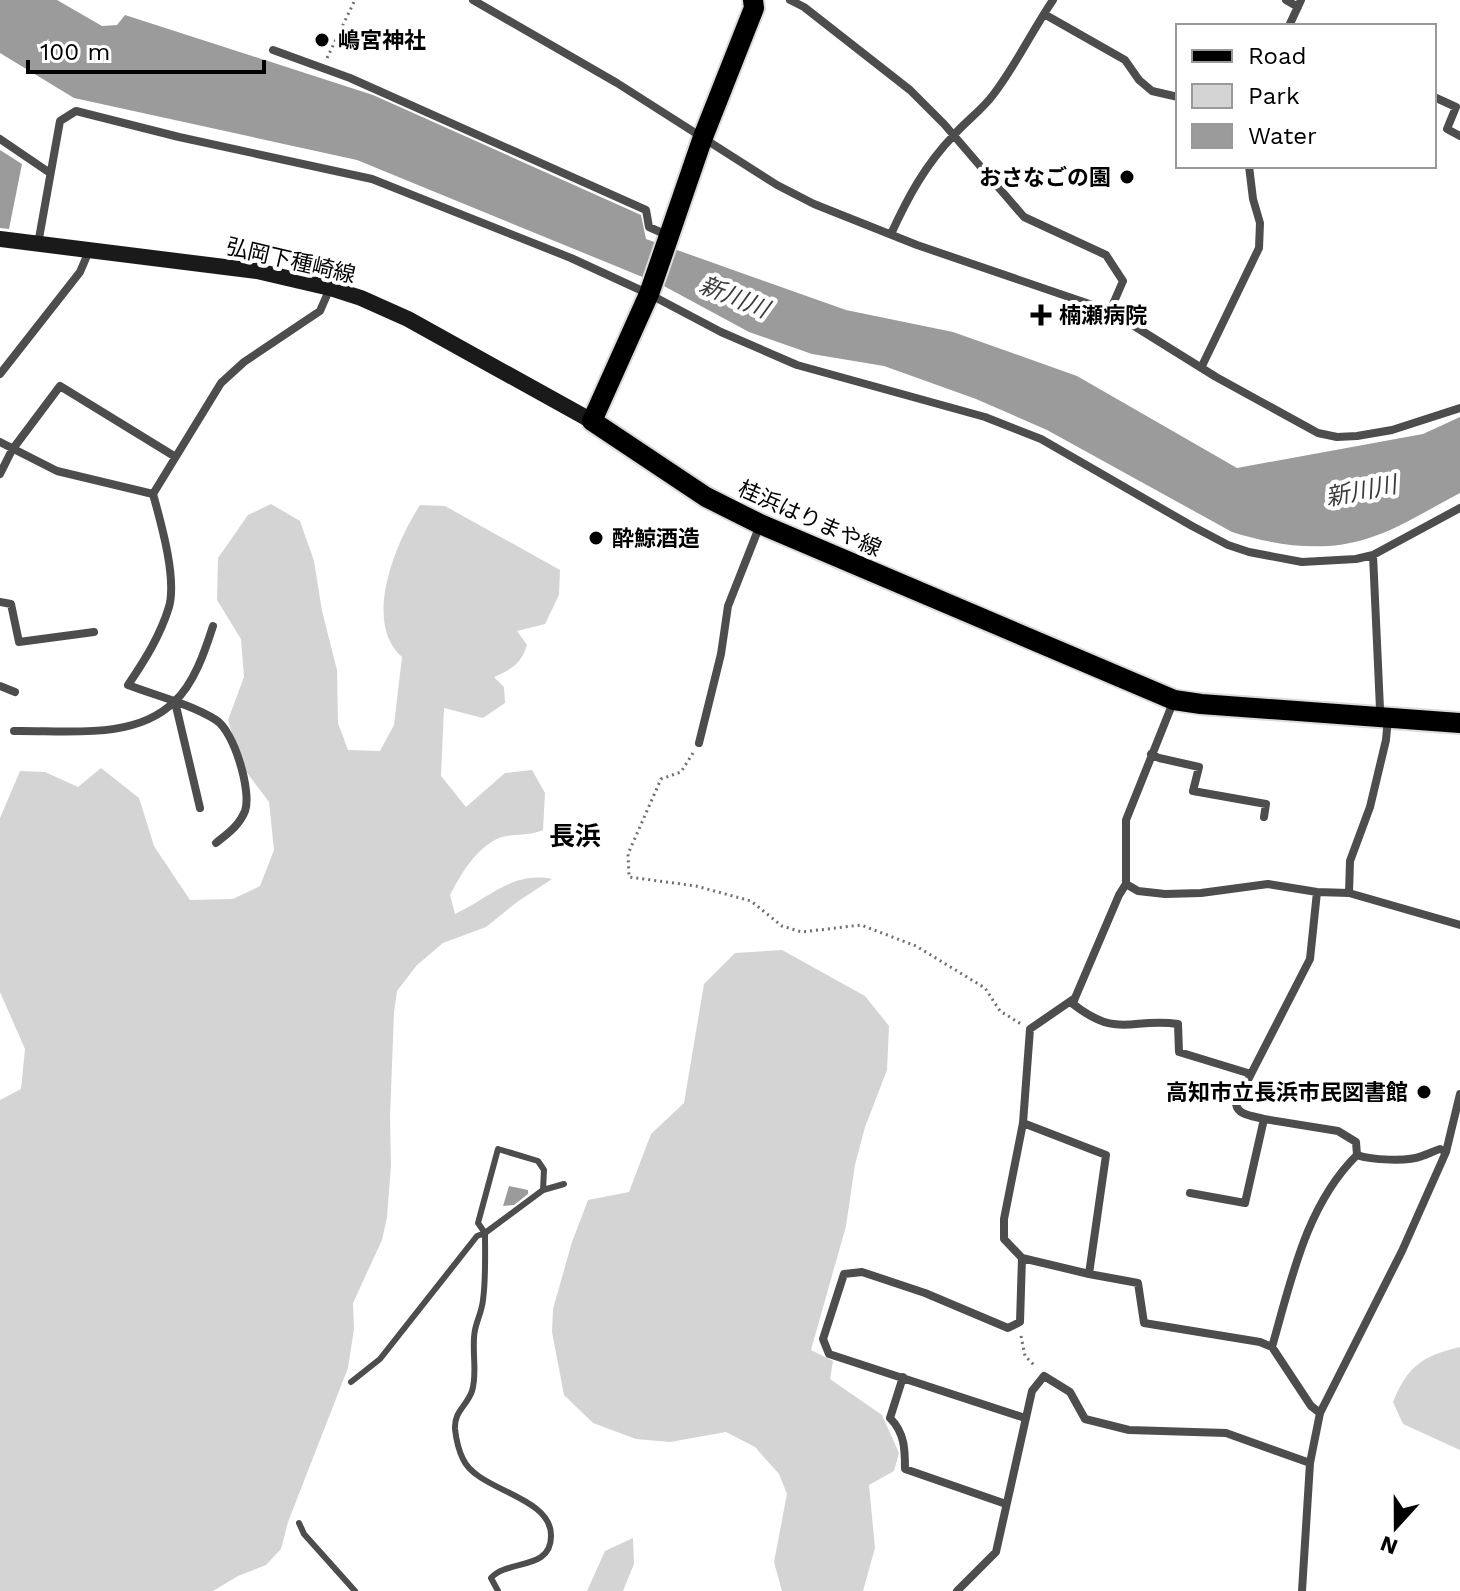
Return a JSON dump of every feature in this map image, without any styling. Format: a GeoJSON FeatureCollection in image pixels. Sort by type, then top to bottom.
{"type":"FeatureCollection","features":[{"type":"Feature","properties":{"kind":"main road"},"geometry":{"type":"LineString","coordinates":[[592,421],[650,290],[703,137],[754,8],[753,0]]}},
{"type":"Feature","properties":{"kind":"main road","name":"弘岡下種崎線"},"geometry":{"type":"LineString","coordinates":[[0,239],[257,271],[330,288],[408,319],[592,421]]}},
{"type":"Feature","properties":{"kind":"main road","name":"桂浜はりまや線"},"geometry":{"type":"LineString","coordinates":[[592,421],[706,497],[760,524],[1174,700],[1460,723]]}},
{"type":"Feature","properties":{"kind":"street"},"geometry":{"type":"LineString","coordinates":[[473,0],[617,83],[777,185],[814,204],[1110,311],[1201,368],[1318,433],[1337,437],[1392,430],[1460,408]]}},
{"type":"Feature","properties":{"kind":"street"},"geometry":{"type":"LineString","coordinates":[[790,0],[804,7],[910,90],[1024,217],[1106,255],[1123,281],[1110,311]]}},
{"type":"Feature","properties":{"kind":"street"},"geometry":{"type":"LineString","coordinates":[[891,234],[924,169],[990,98],[1019,58],[1053,0]]}},
{"type":"Feature","properties":{"kind":"street"},"geometry":{"type":"LineString","coordinates":[[1286,0],[1299,4],[1290,24]]}},
{"type":"Feature","properties":{"kind":"street"},"geometry":{"type":"LineString","coordinates":[[1044,14],[1125,60],[1139,80],[1152,91],[1176,97]]}},
{"type":"Feature","properties":{"kind":"street"},"geometry":{"type":"LineString","coordinates":[[273,50],[323,68],[646,210],[649,227],[668,241]]}},
{"type":"Feature","properties":{"kind":"street"},"geometry":{"type":"LineString","coordinates":[[1436,97],[1458,102],[1447,129],[1460,136]]}},
{"type":"Feature","properties":{"kind":"street"},"geometry":{"type":"LineString","coordinates":[[38,244],[60,121],[76,111],[372,179],[650,290],[721,332],[797,365],[985,417],[1041,439],[1228,545],[1265,557],[1302,562],[1373,555],[1460,508]]}},
{"type":"Feature","properties":{"kind":"street"},"geometry":{"type":"LineString","coordinates":[[0,139],[50,173]]}},
{"type":"Feature","properties":{"kind":"street"},"geometry":{"type":"LineString","coordinates":[[1201,368],[1259,248],[1260,223],[1249,168]]}},
{"type":"Feature","properties":{"kind":"street"},"geometry":{"type":"LineString","coordinates":[[0,374],[80,272],[89,251]]}},
{"type":"Feature","properties":{"kind":"street"},"geometry":{"type":"LineString","coordinates":[[216,843],[236,827],[246,809],[247,786],[231,737],[218,721],[128,685],[153,648],[170,604],[170,580],[153,494],[221,383],[244,362],[320,311],[330,288]]}},
{"type":"Feature","properties":{"kind":"street"},"geometry":{"type":"LineString","coordinates":[[0,474],[12,450],[60,386],[174,456]]}},
{"type":"Feature","properties":{"kind":"street"},"geometry":{"type":"LineString","coordinates":[[0,442],[57,471],[153,494]]}},
{"type":"Feature","properties":{"kind":"street"},"geometry":{"type":"LineString","coordinates":[[699,743],[721,654],[728,606],[760,524]]}},
{"type":"Feature","properties":{"kind":"street"},"geometry":{"type":"LineString","coordinates":[[1349,893],[1350,861],[1370,807],[1386,740],[1388,718],[1380,709],[1373,555]]}},
{"type":"Feature","properties":{"kind":"street"},"geometry":{"type":"LineString","coordinates":[[0,602],[11,604],[19,642],[94,632]]}},
{"type":"Feature","properties":{"kind":"street"},"geometry":{"type":"LineString","coordinates":[[14,731],[128,727],[144,721],[175,702],[198,664],[213,626]]}},
{"type":"Feature","properties":{"kind":"street"},"geometry":{"type":"LineString","coordinates":[[0,686],[15,692]]}},
{"type":"Feature","properties":{"kind":"street"},"geometry":{"type":"LineString","coordinates":[[1174,700],[1126,820],[1126,884],[1073,1004],[1111,1025],[1178,1024],[1179,1052],[1251,1074]]}},
{"type":"Feature","properties":{"kind":"street"},"geometry":{"type":"LineString","coordinates":[[175,702],[200,808]]}},
{"type":"Feature","properties":{"kind":"street"},"geometry":{"type":"LineString","coordinates":[[1151,754],[1199,767],[1193,791],[1266,804],[1264,817]]}},
{"type":"Feature","properties":{"kind":"street"},"geometry":{"type":"LineString","coordinates":[[1126,884],[1138,891],[1165,894],[1201,893],[1268,884],[1317,892],[1349,893],[1460,925]]}},
{"type":"Feature","properties":{"kind":"street"},"geometry":{"type":"LineString","coordinates":[[1272,1347],[1318,1208],[1357,1155],[1356,1142],[1338,1131],[1264,1119],[1242,1113],[1236,1104],[1310,959],[1317,892]]}},
{"type":"Feature","properties":{"kind":"street"},"geometry":{"type":"LineString","coordinates":[[1075,998],[1030,1029],[1023,1123],[1004,1219],[1004,1239],[1022,1258],[1138,1283],[1144,1323],[1260,1342],[1272,1347],[1311,1406],[1320,1413]]}},
{"type":"Feature","properties":{"kind":"street"},"geometry":{"type":"LineString","coordinates":[[1302,1591],[1310,1463],[1320,1413],[1402,1251],[1446,1152],[1460,1094]]}},
{"type":"Feature","properties":{"kind":"street"},"geometry":{"type":"LineString","coordinates":[[1190,1193],[1245,1203],[1264,1119]]}},
{"type":"Feature","properties":{"kind":"street"},"geometry":{"type":"LineString","coordinates":[[1023,1123],[1106,1155],[1089,1274]]}},
{"type":"Feature","properties":{"kind":"street"},"geometry":{"type":"LineString","coordinates":[[1357,1155],[1368,1159],[1409,1158],[1440,1149],[1446,1152]]}},
{"type":"Feature","properties":{"kind":"street"},"geometry":{"type":"LineString","coordinates":[[1022,1258],[1020,1322],[1008,1328],[925,1293],[862,1272],[844,1274],[823,1339],[829,1354],[1025,1418]]}},
{"type":"Feature","properties":{"kind":"street"},"geometry":{"type":"LineString","coordinates":[[957,1591],[996,1552],[1032,1391],[1044,1376],[1070,1392],[1085,1419],[1129,1430],[1226,1433],[1310,1463]]}},
{"type":"Feature","properties":{"kind":"street"},"geometry":{"type":"LineString","coordinates":[[903,1377],[890,1418],[898,1426],[905,1445],[905,1469],[1006,1504]]}},
{"type":"Feature","properties":{"kind":"street"},"geometry":{"type":"LineString","coordinates":[[965,1583],[974,1591]]}},
{"type":"Feature","properties":{"kind":"lane"},"geometry":{"type":"LineString","coordinates":[[498,1591],[491,1578],[496,1572],[537,1561],[547,1552],[551,1536],[546,1517],[471,1471],[463,1458],[455,1430],[457,1412],[473,1390],[475,1331],[483,1302],[485,1233],[478,1223],[498,1149],[538,1161],[544,1170],[543,1190]]}},
{"type":"Feature","properties":{"kind":"lane"},"geometry":{"type":"LineString","coordinates":[[351,1382],[380,1359],[477,1236],[543,1190],[564,1184]]}},
{"type":"Feature","properties":{"kind":"lane"},"geometry":{"type":"LineString","coordinates":[[299,1523],[304,1534],[355,1591]]}},
{"type":"Feature","properties":{"kind":"path"},"geometry":{"type":"LineString","coordinates":[[323,68],[355,0]]}},
{"type":"Feature","properties":{"kind":"path"},"geometry":{"type":"LineString","coordinates":[[699,743],[681,772],[661,779],[628,854],[629,877],[696,886],[751,901],[782,926],[802,932],[861,925],[916,946],[985,988],[1000,1011],[1030,1029]]}},
{"type":"Feature","properties":{"kind":"path"},"geometry":{"type":"LineString","coordinates":[[1020,1322],[1025,1356],[1044,1376]]}},
{"type":"Feature","properties":{"kind":"green space"},"geometry":{"type":"Polygon","coordinates":[[[271,504],[300,521],[314,561],[322,611],[337,670],[338,723],[348,750],[380,751],[394,725],[402,657],[390,642],[384,603],[393,560],[420,505],[445,506],[560,570],[559,595],[545,624],[517,631],[527,645],[525,652],[515,665],[494,677],[504,687],[505,703],[483,718],[444,708],[441,776],[466,807],[505,773],[532,770],[545,793],[543,830],[499,838],[483,848],[464,870],[450,895],[455,914],[512,883],[525,879],[552,879],[486,927],[443,943],[417,965],[397,991],[387,1217],[382,1240],[353,1303],[354,1329],[348,1368],[288,1522],[281,1549],[266,1565],[238,1576],[213,1591],[0,1591],[0,1100],[21,1089],[25,1049],[0,992],[0,818],[20,771],[45,772],[78,787],[101,768],[139,798],[154,846],[190,900],[233,899],[260,886],[274,850],[269,802],[242,766],[228,720],[244,677],[241,639],[217,600],[218,558],[248,515],[271,504]]]}},
{"type":"Feature","properties":{"kind":"green space"},"geometry":{"type":"Polygon","coordinates":[[[782,950],[865,996],[889,1026],[887,1070],[865,1127],[855,1165],[846,1226],[811,1350],[833,1361],[830,1379],[882,1415],[899,1453],[894,1471],[869,1485],[875,1548],[863,1591],[782,1591],[774,1562],[787,1494],[779,1474],[755,1447],[726,1432],[670,1442],[636,1439],[593,1423],[564,1395],[552,1332],[553,1309],[588,1200],[629,1192],[651,1134],[684,1103],[704,984],[735,953],[782,950]]]}},
{"type":"Feature","properties":{"kind":"green space"},"geometry":{"type":"Polygon","coordinates":[[[1460,1347],[1460,1450],[1403,1424],[1393,1402],[1404,1379],[1418,1364],[1436,1354],[1460,1347]]]}},
{"type":"Feature","properties":{"kind":"green space"},"geometry":{"type":"Polygon","coordinates":[[[633,1538],[634,1564],[623,1591],[587,1591],[605,1551],[633,1538]]]}},
{"type":"Feature","properties":{"kind":"water","name":"新川川"},"geometry":{"type":"Polygon","coordinates":[[[0,0],[57,0],[102,26],[117,25],[125,15],[373,95],[641,215],[646,239],[846,310],[953,332],[1077,376],[1237,468],[1423,434],[1460,417],[1460,493],[1390,530],[1332,546],[1298,546],[1232,532],[1047,430],[976,399],[884,366],[812,354],[749,332],[662,285],[357,160],[74,98],[0,53],[0,0]]]}},
{"type":"Feature","properties":{"kind":"water"},"geometry":{"type":"Polygon","coordinates":[[[0,150],[22,164],[9,229],[0,228],[0,150]]]}},
{"type":"Feature","properties":{"kind":"water"},"geometry":{"type":"Polygon","coordinates":[[[509,1186],[528,1190],[528,1194],[514,1205],[503,1206],[509,1186]]]}},
{"type":"Feature","properties":{"kind":"place","name":"嶋宮神社"},"geometry":{"type":"Point","coordinates":[322,40]}},
{"type":"Feature","properties":{"kind":"place","name":"おさなごの園"},"geometry":{"type":"Point","coordinates":[1127,177]}},
{"type":"Feature","properties":{"kind":"place","name":"楠瀬病院"},"geometry":{"type":"Point","coordinates":[1041,315]}},
{"type":"Feature","properties":{"kind":"place","name":"酔鯨酒造"},"geometry":{"type":"Point","coordinates":[596,538]}},
{"type":"Feature","properties":{"kind":"place","name":"高知市立長浜市民図書館"},"geometry":{"type":"Point","coordinates":[1424,1092]}},
{"type":"Feature","properties":{"kind":"district","name":"長浜"},"geometry":{"type":"Point","coordinates":[575,836]}}]}
